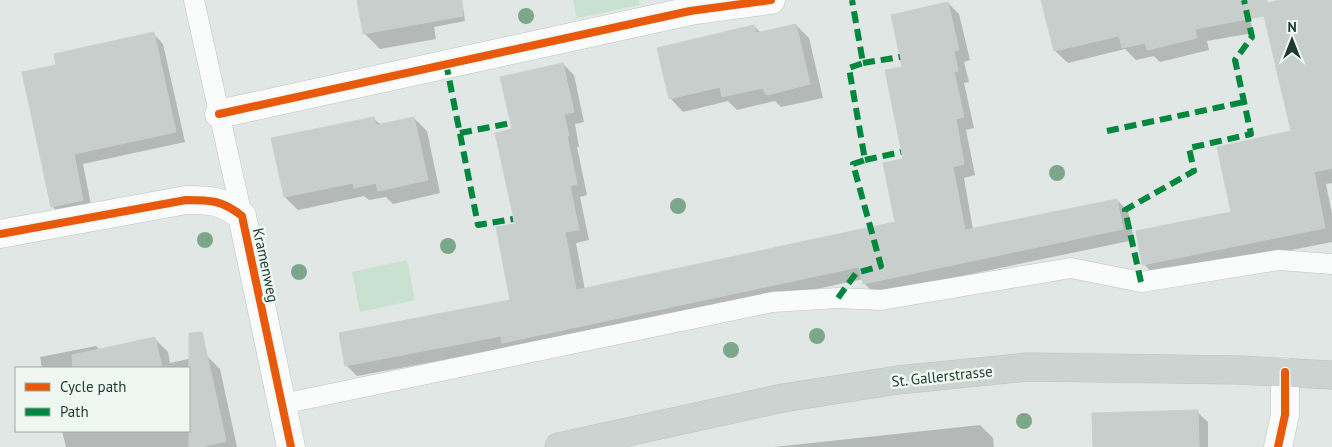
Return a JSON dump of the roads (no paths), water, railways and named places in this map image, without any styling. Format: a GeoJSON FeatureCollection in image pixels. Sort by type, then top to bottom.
{"type":"FeatureCollection","features":[{"type":"Feature","properties":{"kind":"main road","name":"St. Gallerstrasse"},"geometry":{"type":"LineString","coordinates":[[559,447],[783,398],[898,380],[1028,367],[1285,372],[1332,375]]}},
{"type":"Feature","properties":{"kind":"street"},"geometry":{"type":"LineString","coordinates":[[219,114],[690,12],[771,0]]}},
{"type":"Feature","properties":{"kind":"street","name":"Kramenweg"},"geometry":{"type":"LineString","coordinates":[[0,234],[186,200],[211,200],[229,206],[242,216],[291,447]]}},
{"type":"Feature","properties":{"kind":"street"},"geometry":{"type":"LineString","coordinates":[[1278,447],[1285,415],[1285,372]]}},
{"type":"Feature","properties":{"kind":"lane","name":"Kramenweg"},"geometry":{"type":"LineString","coordinates":[[194,0],[242,216]]}},
{"type":"Feature","properties":{"kind":"lane"},"geometry":{"type":"LineString","coordinates":[[282,404],[773,302],[838,298],[881,300],[1071,268],[1141,282],[1279,260],[1332,264]]}}]}
